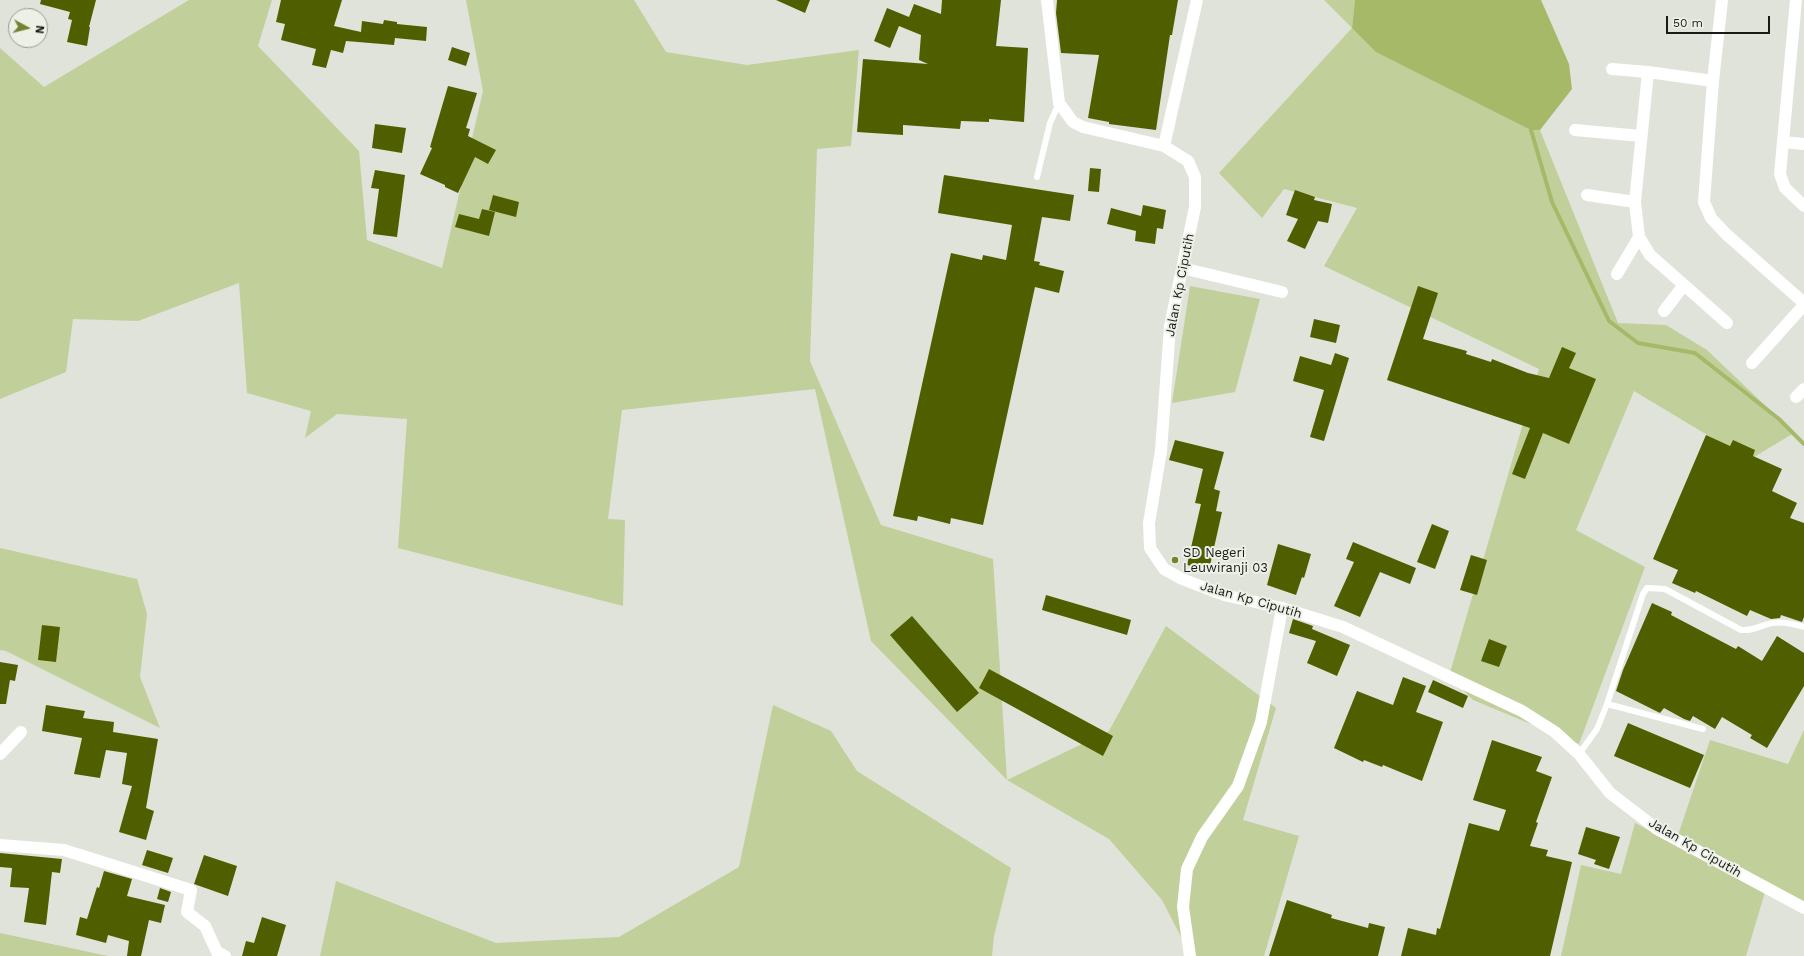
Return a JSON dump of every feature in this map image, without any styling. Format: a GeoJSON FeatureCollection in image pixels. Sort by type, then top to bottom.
{"type":"FeatureCollection","features":[{"type":"Feature","properties":{"kind":"street","name":"Jalan Kp Ciputih"},"geometry":{"type":"LineString","coordinates":[[1046,0],[1059,103],[1073,122],[1083,126],[1164,146],[1188,161],[1195,177],[1195,207],[1170,326],[1161,451],[1149,523],[1150,548],[1164,569],[1182,579],[1224,595],[1282,608],[1343,627],[1522,711],[1555,732],[1579,754],[1610,793],[1657,829],[1804,908]]}},
{"type":"Feature","properties":{"kind":"street"},"geometry":{"type":"LineString","coordinates":[[1164,146],[1197,0]]}},
{"type":"Feature","properties":{"kind":"street"},"geometry":{"type":"LineString","coordinates":[[1722,0],[1712,81],[1704,202],[1711,218],[1721,229],[1804,304],[1752,363]]}},
{"type":"Feature","properties":{"kind":"street"},"geometry":{"type":"LineString","coordinates":[[1796,0],[1780,174],[1786,188],[1804,206]]}},
{"type":"Feature","properties":{"kind":"street"},"geometry":{"type":"LineString","coordinates":[[1612,69],[1648,72],[1712,81]]}},
{"type":"Feature","properties":{"kind":"street"},"geometry":{"type":"LineString","coordinates":[[1648,72],[1635,202],[1639,237],[1650,255],[1727,323]]}},
{"type":"Feature","properties":{"kind":"street"},"geometry":{"type":"LineString","coordinates":[[1575,130],[1641,136]]}},
{"type":"Feature","properties":{"kind":"street"},"geometry":{"type":"LineString","coordinates":[[1784,142],[1804,144]]}},
{"type":"Feature","properties":{"kind":"street"},"geometry":{"type":"LineString","coordinates":[[1587,195],[1635,202]]}},
{"type":"Feature","properties":{"kind":"street"},"geometry":{"type":"LineString","coordinates":[[1617,274],[1639,237]]}},
{"type":"Feature","properties":{"kind":"street"},"geometry":{"type":"LineString","coordinates":[[1182,268],[1282,292]]}},
{"type":"Feature","properties":{"kind":"street"},"geometry":{"type":"LineString","coordinates":[[1664,310],[1684,285]]}},
{"type":"Feature","properties":{"kind":"street"},"geometry":{"type":"LineString","coordinates":[[1190,956],[1183,908],[1187,869],[1202,837],[1238,786],[1261,722],[1282,608]]}},
{"type":"Feature","properties":{"kind":"street"},"geometry":{"type":"LineString","coordinates":[[0,754],[21,732]]}},
{"type":"Feature","properties":{"kind":"street"},"geometry":{"type":"LineString","coordinates":[[0,845],[64,850],[191,890],[187,912],[205,926],[217,952],[225,956]]}},
{"type":"Feature","properties":{"kind":"lane"},"geometry":{"type":"LineString","coordinates":[[1037,177],[1050,123],[1059,103]]}},
{"type":"Feature","properties":{"kind":"lane"},"geometry":{"type":"LineString","coordinates":[[1579,754],[1597,729],[1607,704],[1642,594],[1647,588],[1665,588],[1741,630],[1753,631],[1772,623],[1791,624],[1804,627]]}},
{"type":"Feature","properties":{"kind":"lane"},"geometry":{"type":"LineString","coordinates":[[1607,704],[1703,729]]}},
{"type":"Feature","properties":{"kind":"shaded area"},"geometry":{"type":"Polygon","coordinates":[[[189,0],[272,0],[258,46],[359,151],[367,240],[442,268],[483,91],[466,0],[634,0],[666,52],[747,65],[859,50],[851,146],[817,149],[810,361],[881,525],[993,559],[1007,780],[871,641],[815,389],[622,410],[608,519],[625,520],[623,606],[398,548],[407,419],[337,414],[305,438],[311,411],[247,393],[239,283],[138,321],[73,319],[66,372],[0,399],[0,48],[44,87],[189,0]]]}},
{"type":"Feature","properties":{"kind":"shaded area"},"geometry":{"type":"Polygon","coordinates":[[[1324,0],[1355,0],[1352,28],[1324,0]]]}},
{"type":"Feature","properties":{"kind":"shaded area"},"geometry":{"type":"Polygon","coordinates":[[[1355,0],[1541,0],[1569,64],[1572,89],[1540,130],[1531,130],[1376,52],[1352,28],[1355,0]]]}},
{"type":"Feature","properties":{"kind":"shaded area"},"geometry":{"type":"Polygon","coordinates":[[[1352,28],[1531,130],[1540,130],[1618,323],[1666,325],[1707,350],[1794,433],[1749,460],[1634,391],[1576,530],[1645,567],[1579,744],[1473,700],[1449,676],[1539,369],[1324,266],[1357,208],[1284,189],[1262,218],[1219,173],[1352,28]]]}},
{"type":"Feature","properties":{"kind":"shaded area"},"geometry":{"type":"Polygon","coordinates":[[[1190,286],[1260,299],[1235,392],[1172,403],[1190,286]]]}},
{"type":"Feature","properties":{"kind":"shaded area"},"geometry":{"type":"Polygon","coordinates":[[[0,548],[137,579],[147,614],[140,677],[160,728],[6,651],[0,650],[0,548]]]}},
{"type":"Feature","properties":{"kind":"shaded area"},"geometry":{"type":"Polygon","coordinates":[[[1166,626],[1276,708],[1243,820],[1299,836],[1264,956],[1191,956],[1162,900],[1109,839],[1007,780],[1109,731],[1166,626]]]}},
{"type":"Feature","properties":{"kind":"shaded area"},"geometry":{"type":"Polygon","coordinates":[[[773,705],[831,731],[857,771],[1011,868],[994,936],[992,956],[320,956],[336,881],[496,943],[619,937],[739,867],[773,705]]]}},
{"type":"Feature","properties":{"kind":"shaded area"},"geometry":{"type":"Polygon","coordinates":[[[1804,730],[1804,913],[1765,892],[1746,956],[1561,956],[1581,865],[1621,874],[1635,823],[1675,844],[1710,740],[1788,764],[1804,730]]]}},
{"type":"Feature","properties":{"kind":"shaded area"},"geometry":{"type":"Polygon","coordinates":[[[0,933],[108,956],[0,956],[0,933]]]}},
{"type":"Feature","properties":{"kind":"building"},"geometry":{"type":"Polygon","coordinates":[[[41,0],[96,0],[89,27],[87,46],[67,42],[72,20],[68,19],[70,12],[40,4],[41,0]]]}},
{"type":"Feature","properties":{"kind":"building"},"geometry":{"type":"Polygon","coordinates":[[[281,0],[342,0],[334,26],[361,32],[362,21],[383,24],[384,20],[397,22],[397,24],[427,27],[426,41],[395,38],[394,45],[346,41],[343,53],[331,50],[326,68],[312,65],[316,49],[281,40],[285,24],[276,22],[281,0]]]}},
{"type":"Feature","properties":{"kind":"building"},"geometry":{"type":"Polygon","coordinates":[[[776,0],[810,0],[805,13],[776,0]]]}},
{"type":"Feature","properties":{"kind":"building"},"geometry":{"type":"Polygon","coordinates":[[[942,0],[1001,0],[996,46],[1028,48],[1024,122],[989,119],[989,122],[961,121],[960,129],[903,125],[903,135],[857,132],[863,59],[928,64],[919,60],[921,35],[899,26],[890,48],[874,41],[887,8],[909,17],[914,4],[941,14],[942,0]]]}},
{"type":"Feature","properties":{"kind":"building"},"geometry":{"type":"Polygon","coordinates":[[[1057,0],[1178,0],[1172,35],[1170,35],[1156,130],[1109,124],[1109,122],[1088,118],[1099,55],[1061,53],[1056,13],[1057,0]]]}},
{"type":"Feature","properties":{"kind":"building"},"geometry":{"type":"Polygon","coordinates":[[[452,47],[470,53],[466,66],[448,60],[452,47]]]}},
{"type":"Feature","properties":{"kind":"building"},"geometry":{"type":"Polygon","coordinates":[[[448,86],[477,93],[466,128],[470,129],[468,136],[496,150],[488,164],[475,157],[458,193],[445,187],[445,185],[420,174],[432,148],[430,147],[448,86]]]}},
{"type":"Feature","properties":{"kind":"building"},"geometry":{"type":"Polygon","coordinates":[[[375,124],[406,128],[402,153],[372,148],[375,124]]]}},
{"type":"Feature","properties":{"kind":"building"},"geometry":{"type":"Polygon","coordinates":[[[1090,168],[1101,169],[1099,192],[1088,191],[1090,168]]]}},
{"type":"Feature","properties":{"kind":"building"},"geometry":{"type":"Polygon","coordinates":[[[375,170],[405,175],[397,237],[373,234],[379,189],[371,188],[375,170]]]}},
{"type":"Feature","properties":{"kind":"building"},"geometry":{"type":"Polygon","coordinates":[[[944,175],[1074,195],[1070,221],[1042,217],[1034,261],[1040,262],[1039,265],[1064,271],[1059,293],[1035,287],[983,525],[951,518],[950,524],[918,516],[917,521],[893,516],[951,253],[982,260],[983,255],[1006,260],[1012,225],[938,213],[944,175]]]}},
{"type":"Feature","properties":{"kind":"building"},"geometry":{"type":"Polygon","coordinates":[[[1295,190],[1315,197],[1314,200],[1332,204],[1328,223],[1318,221],[1305,249],[1287,241],[1298,219],[1286,215],[1295,190]]]}},
{"type":"Feature","properties":{"kind":"building"},"geometry":{"type":"Polygon","coordinates":[[[493,195],[519,202],[516,217],[489,210],[493,195]]]}},
{"type":"Feature","properties":{"kind":"building"},"geometry":{"type":"Polygon","coordinates":[[[1143,205],[1166,210],[1163,229],[1157,228],[1155,244],[1135,241],[1136,231],[1107,224],[1111,208],[1141,216],[1143,205]]]}},
{"type":"Feature","properties":{"kind":"building"},"geometry":{"type":"Polygon","coordinates":[[[482,209],[495,212],[489,236],[455,227],[459,214],[479,219],[482,209]]]}},
{"type":"Feature","properties":{"kind":"building"},"geometry":{"type":"Polygon","coordinates":[[[1418,286],[1438,293],[1423,339],[1467,351],[1466,354],[1491,362],[1492,359],[1528,373],[1549,378],[1562,347],[1576,353],[1569,368],[1596,379],[1569,444],[1543,433],[1525,479],[1512,474],[1530,428],[1387,380],[1418,286]]]}},
{"type":"Feature","properties":{"kind":"building"},"geometry":{"type":"Polygon","coordinates":[[[1314,319],[1340,325],[1336,343],[1310,337],[1314,319]]]}},
{"type":"Feature","properties":{"kind":"building"},"geometry":{"type":"Polygon","coordinates":[[[1335,353],[1349,358],[1324,441],[1310,437],[1324,390],[1293,381],[1300,356],[1331,365],[1335,353]]]}},
{"type":"Feature","properties":{"kind":"building"},"geometry":{"type":"Polygon","coordinates":[[[1706,435],[1730,446],[1733,440],[1755,450],[1753,456],[1782,469],[1772,491],[1797,503],[1790,518],[1804,523],[1804,617],[1802,622],[1781,615],[1780,618],[1771,619],[1750,610],[1747,616],[1696,591],[1695,593],[1672,583],[1678,570],[1653,559],[1706,435]]]}},
{"type":"Feature","properties":{"kind":"building"},"geometry":{"type":"Polygon","coordinates":[[[1175,440],[1224,452],[1214,489],[1220,491],[1216,511],[1222,512],[1209,570],[1187,565],[1201,504],[1195,503],[1203,469],[1169,460],[1175,440]]]}},
{"type":"Feature","properties":{"kind":"building"},"geometry":{"type":"Polygon","coordinates":[[[1432,524],[1449,531],[1435,569],[1417,562],[1432,524]]]}},
{"type":"Feature","properties":{"kind":"building"},"geometry":{"type":"Polygon","coordinates":[[[1353,542],[1416,568],[1410,584],[1380,572],[1360,617],[1334,606],[1354,562],[1346,559],[1353,542]]]}},
{"type":"Feature","properties":{"kind":"building"},"geometry":{"type":"Polygon","coordinates":[[[1278,544],[1311,554],[1304,578],[1302,577],[1296,595],[1267,585],[1278,544]]]}},
{"type":"Feature","properties":{"kind":"building"},"geometry":{"type":"Polygon","coordinates":[[[1471,555],[1487,560],[1477,595],[1460,590],[1471,555]]]}},
{"type":"Feature","properties":{"kind":"building"},"geometry":{"type":"Polygon","coordinates":[[[1046,595],[1131,620],[1127,635],[1042,610],[1046,595]]]}},
{"type":"Feature","properties":{"kind":"building"},"geometry":{"type":"Polygon","coordinates":[[[1652,603],[1672,612],[1671,615],[1736,649],[1738,646],[1762,661],[1777,636],[1804,653],[1804,686],[1767,748],[1750,738],[1752,735],[1722,717],[1715,729],[1693,716],[1690,721],[1664,708],[1660,713],[1616,691],[1623,670],[1652,603]]]}},
{"type":"Feature","properties":{"kind":"building"},"geometry":{"type":"Polygon","coordinates":[[[912,616],[979,693],[957,712],[890,635],[912,616]]]}},
{"type":"Feature","properties":{"kind":"building"},"geometry":{"type":"Polygon","coordinates":[[[1293,619],[1313,626],[1312,629],[1350,645],[1337,676],[1307,663],[1316,641],[1289,633],[1293,619]]]}},
{"type":"Feature","properties":{"kind":"building"},"geometry":{"type":"Polygon","coordinates":[[[42,625],[60,627],[56,662],[38,660],[42,625]]]}},
{"type":"Feature","properties":{"kind":"building"},"geometry":{"type":"Polygon","coordinates":[[[1489,639],[1507,646],[1499,667],[1481,661],[1489,639]]]}},
{"type":"Feature","properties":{"kind":"building"},"geometry":{"type":"Polygon","coordinates":[[[0,662],[18,665],[15,681],[10,680],[6,704],[0,704],[0,662]]]}},
{"type":"Feature","properties":{"kind":"building"},"geometry":{"type":"Polygon","coordinates":[[[989,669],[1113,736],[1103,756],[979,688],[989,669]]]}},
{"type":"Feature","properties":{"kind":"building"},"geometry":{"type":"Polygon","coordinates":[[[1403,677],[1426,686],[1416,712],[1443,722],[1422,781],[1383,765],[1382,767],[1364,760],[1363,762],[1334,748],[1357,691],[1393,705],[1403,677]]]}},
{"type":"Feature","properties":{"kind":"building"},"geometry":{"type":"Polygon","coordinates":[[[1433,680],[1468,696],[1463,708],[1428,692],[1433,680]]]}},
{"type":"Feature","properties":{"kind":"building"},"geometry":{"type":"Polygon","coordinates":[[[46,705],[85,711],[83,718],[114,722],[113,732],[158,739],[146,808],[154,811],[146,840],[119,832],[132,786],[122,784],[127,753],[106,750],[100,778],[74,774],[82,738],[42,731],[46,705]]]}},
{"type":"Feature","properties":{"kind":"building"},"geometry":{"type":"Polygon","coordinates":[[[1628,723],[1704,755],[1690,788],[1614,756],[1628,723]]]}},
{"type":"Feature","properties":{"kind":"building"},"geometry":{"type":"Polygon","coordinates":[[[1492,740],[1542,757],[1536,771],[1552,777],[1536,822],[1538,823],[1530,846],[1548,850],[1546,856],[1572,862],[1550,956],[1401,956],[1408,928],[1436,935],[1437,928],[1440,929],[1469,823],[1499,831],[1506,810],[1473,800],[1492,740]]]}},
{"type":"Feature","properties":{"kind":"building"},"geometry":{"type":"Polygon","coordinates":[[[1586,827],[1620,837],[1609,869],[1594,864],[1596,860],[1578,854],[1586,827]]]}},
{"type":"Feature","properties":{"kind":"building"},"geometry":{"type":"Polygon","coordinates":[[[147,850],[173,858],[168,873],[142,865],[147,850]]]}},
{"type":"Feature","properties":{"kind":"building"},"geometry":{"type":"Polygon","coordinates":[[[0,853],[62,859],[60,873],[52,872],[46,925],[24,922],[29,888],[10,887],[12,868],[0,867],[0,853]]]}},
{"type":"Feature","properties":{"kind":"building"},"geometry":{"type":"Polygon","coordinates":[[[204,855],[237,866],[228,896],[194,884],[204,855]]]}},
{"type":"Feature","properties":{"kind":"building"},"geometry":{"type":"Polygon","coordinates":[[[104,871],[132,879],[127,896],[165,905],[161,923],[149,920],[141,956],[127,956],[129,941],[108,935],[106,943],[76,935],[80,917],[87,919],[97,887],[99,888],[104,871]]]}},
{"type":"Feature","properties":{"kind":"building"},"geometry":{"type":"Polygon","coordinates":[[[160,888],[171,892],[168,902],[157,899],[160,888]]]}},
{"type":"Feature","properties":{"kind":"building"},"geometry":{"type":"Polygon","coordinates":[[[1287,900],[1332,915],[1331,918],[1368,928],[1369,923],[1385,927],[1378,956],[1269,956],[1287,900]]]}},
{"type":"Feature","properties":{"kind":"building"},"geometry":{"type":"Polygon","coordinates":[[[262,917],[286,925],[277,956],[242,956],[246,941],[254,943],[262,917]]]}},
{"type":"Feature","properties":{"kind":"waterway"},"geometry":{"type":"LineString","coordinates":[[1531,130],[1552,202],[1609,321],[1638,343],[1695,353],[1779,419],[1804,444]]}},
{"type":"Feature","properties":{"kind":"place","name":"SD Negeri Leuwiranji 03"},"geometry":{"type":"Point","coordinates":[1175,560]}}]}
